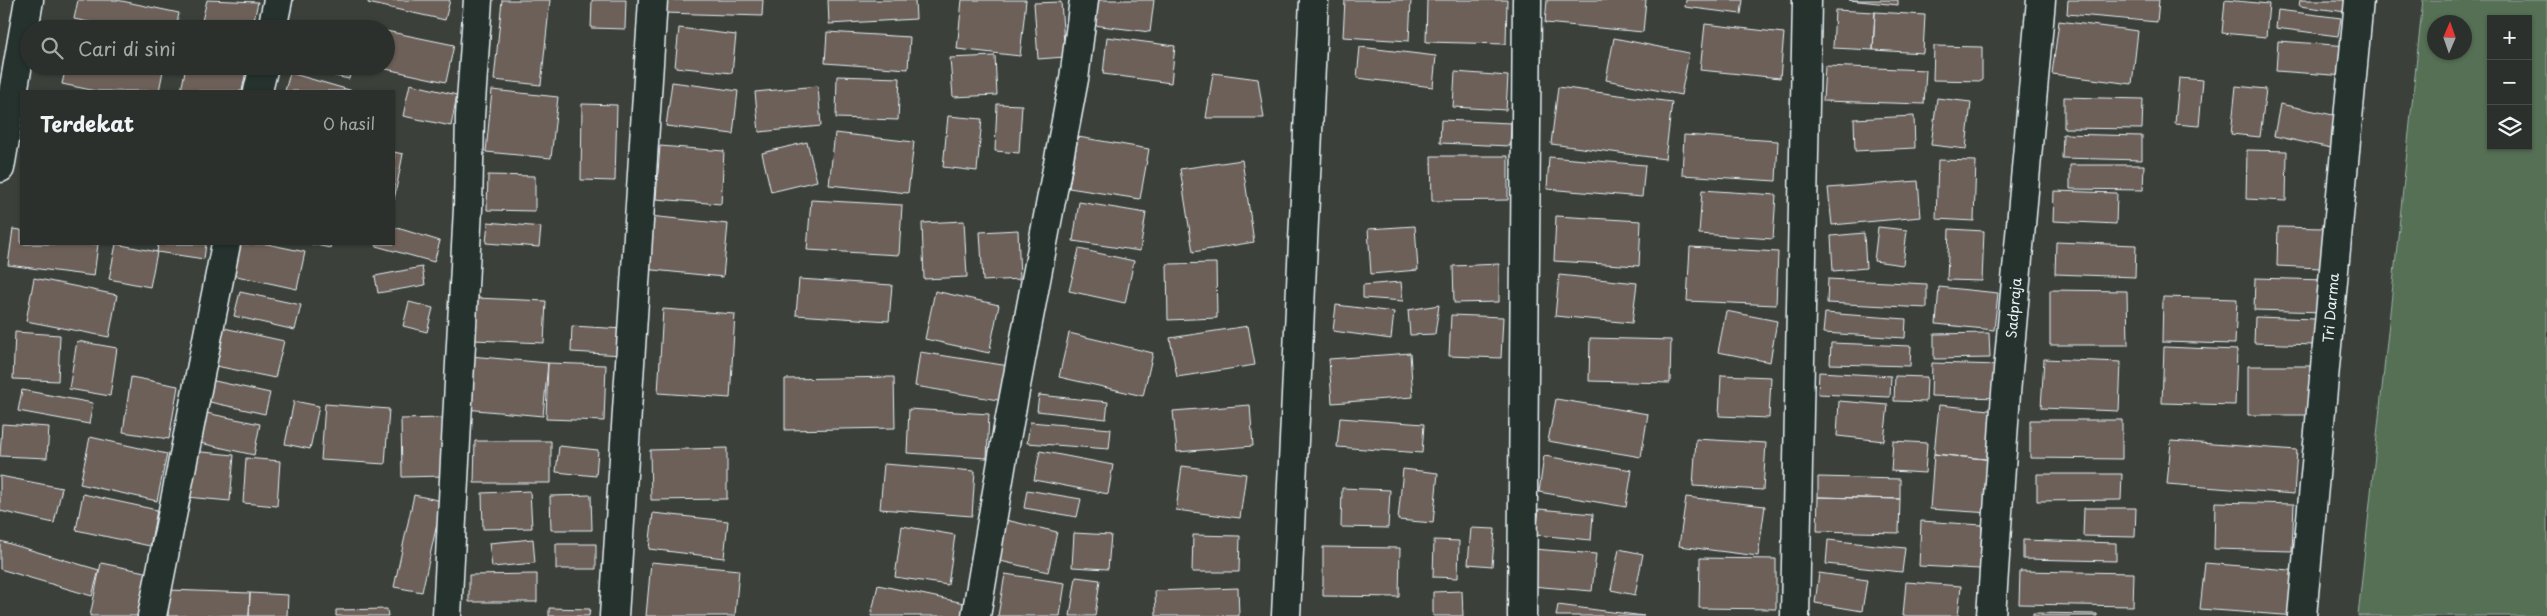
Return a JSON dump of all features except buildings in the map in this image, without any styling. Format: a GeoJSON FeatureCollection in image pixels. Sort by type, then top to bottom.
{"type":"FeatureCollection","features":[{"type":"Feature","properties":{"kind":"street"},"geometry":{"type":"LineString","coordinates":[[26,20],[29,0]]}},
{"type":"Feature","properties":{"kind":"street"},"geometry":{"type":"LineString","coordinates":[[274,20],[278,0]]}},
{"type":"Feature","properties":{"kind":"street"},"geometry":{"type":"LineString","coordinates":[[447,616],[468,208],[470,116],[478,0]]}},
{"type":"Feature","properties":{"kind":"street"},"geometry":{"type":"LineString","coordinates":[[614,616],[653,0]]}},
{"type":"Feature","properties":{"kind":"street"},"geometry":{"type":"LineString","coordinates":[[976,616],[1007,435],[1074,79],[1084,0]]}},
{"type":"Feature","properties":{"kind":"street"},"geometry":{"type":"LineString","coordinates":[[1286,616],[1314,0]]}},
{"type":"Feature","properties":{"kind":"street"},"geometry":{"type":"LineString","coordinates":[[1522,616],[1527,0]]}},
{"type":"Feature","properties":{"kind":"street"},"geometry":{"type":"LineString","coordinates":[[1795,616],[1807,0]]}},
{"type":"Feature","properties":{"kind":"street","name":"Sadpraja"},"geometry":{"type":"LineString","coordinates":[[1991,616],[2006,393],[2041,0]]}},
{"type":"Feature","properties":{"kind":"street","name":"Tri Darma"},"geometry":{"type":"LineString","coordinates":[[2302,616],[2359,0]]}},
{"type":"Feature","properties":{"kind":"street"},"geometry":{"type":"LineString","coordinates":[[0,168],[20,52]]}},
{"type":"Feature","properties":{"kind":"street"},"geometry":{"type":"LineString","coordinates":[[258,90],[262,75]]}},
{"type":"Feature","properties":{"kind":"street"},"geometry":{"type":"LineString","coordinates":[[152,616],[226,245]]}},
{"type":"Feature","properties":{"kind":"green space"},"geometry":{"type":"Polygon","coordinates":[[[2423,0],[2547,0],[2547,616],[2358,616],[2423,0]]]}}]}
